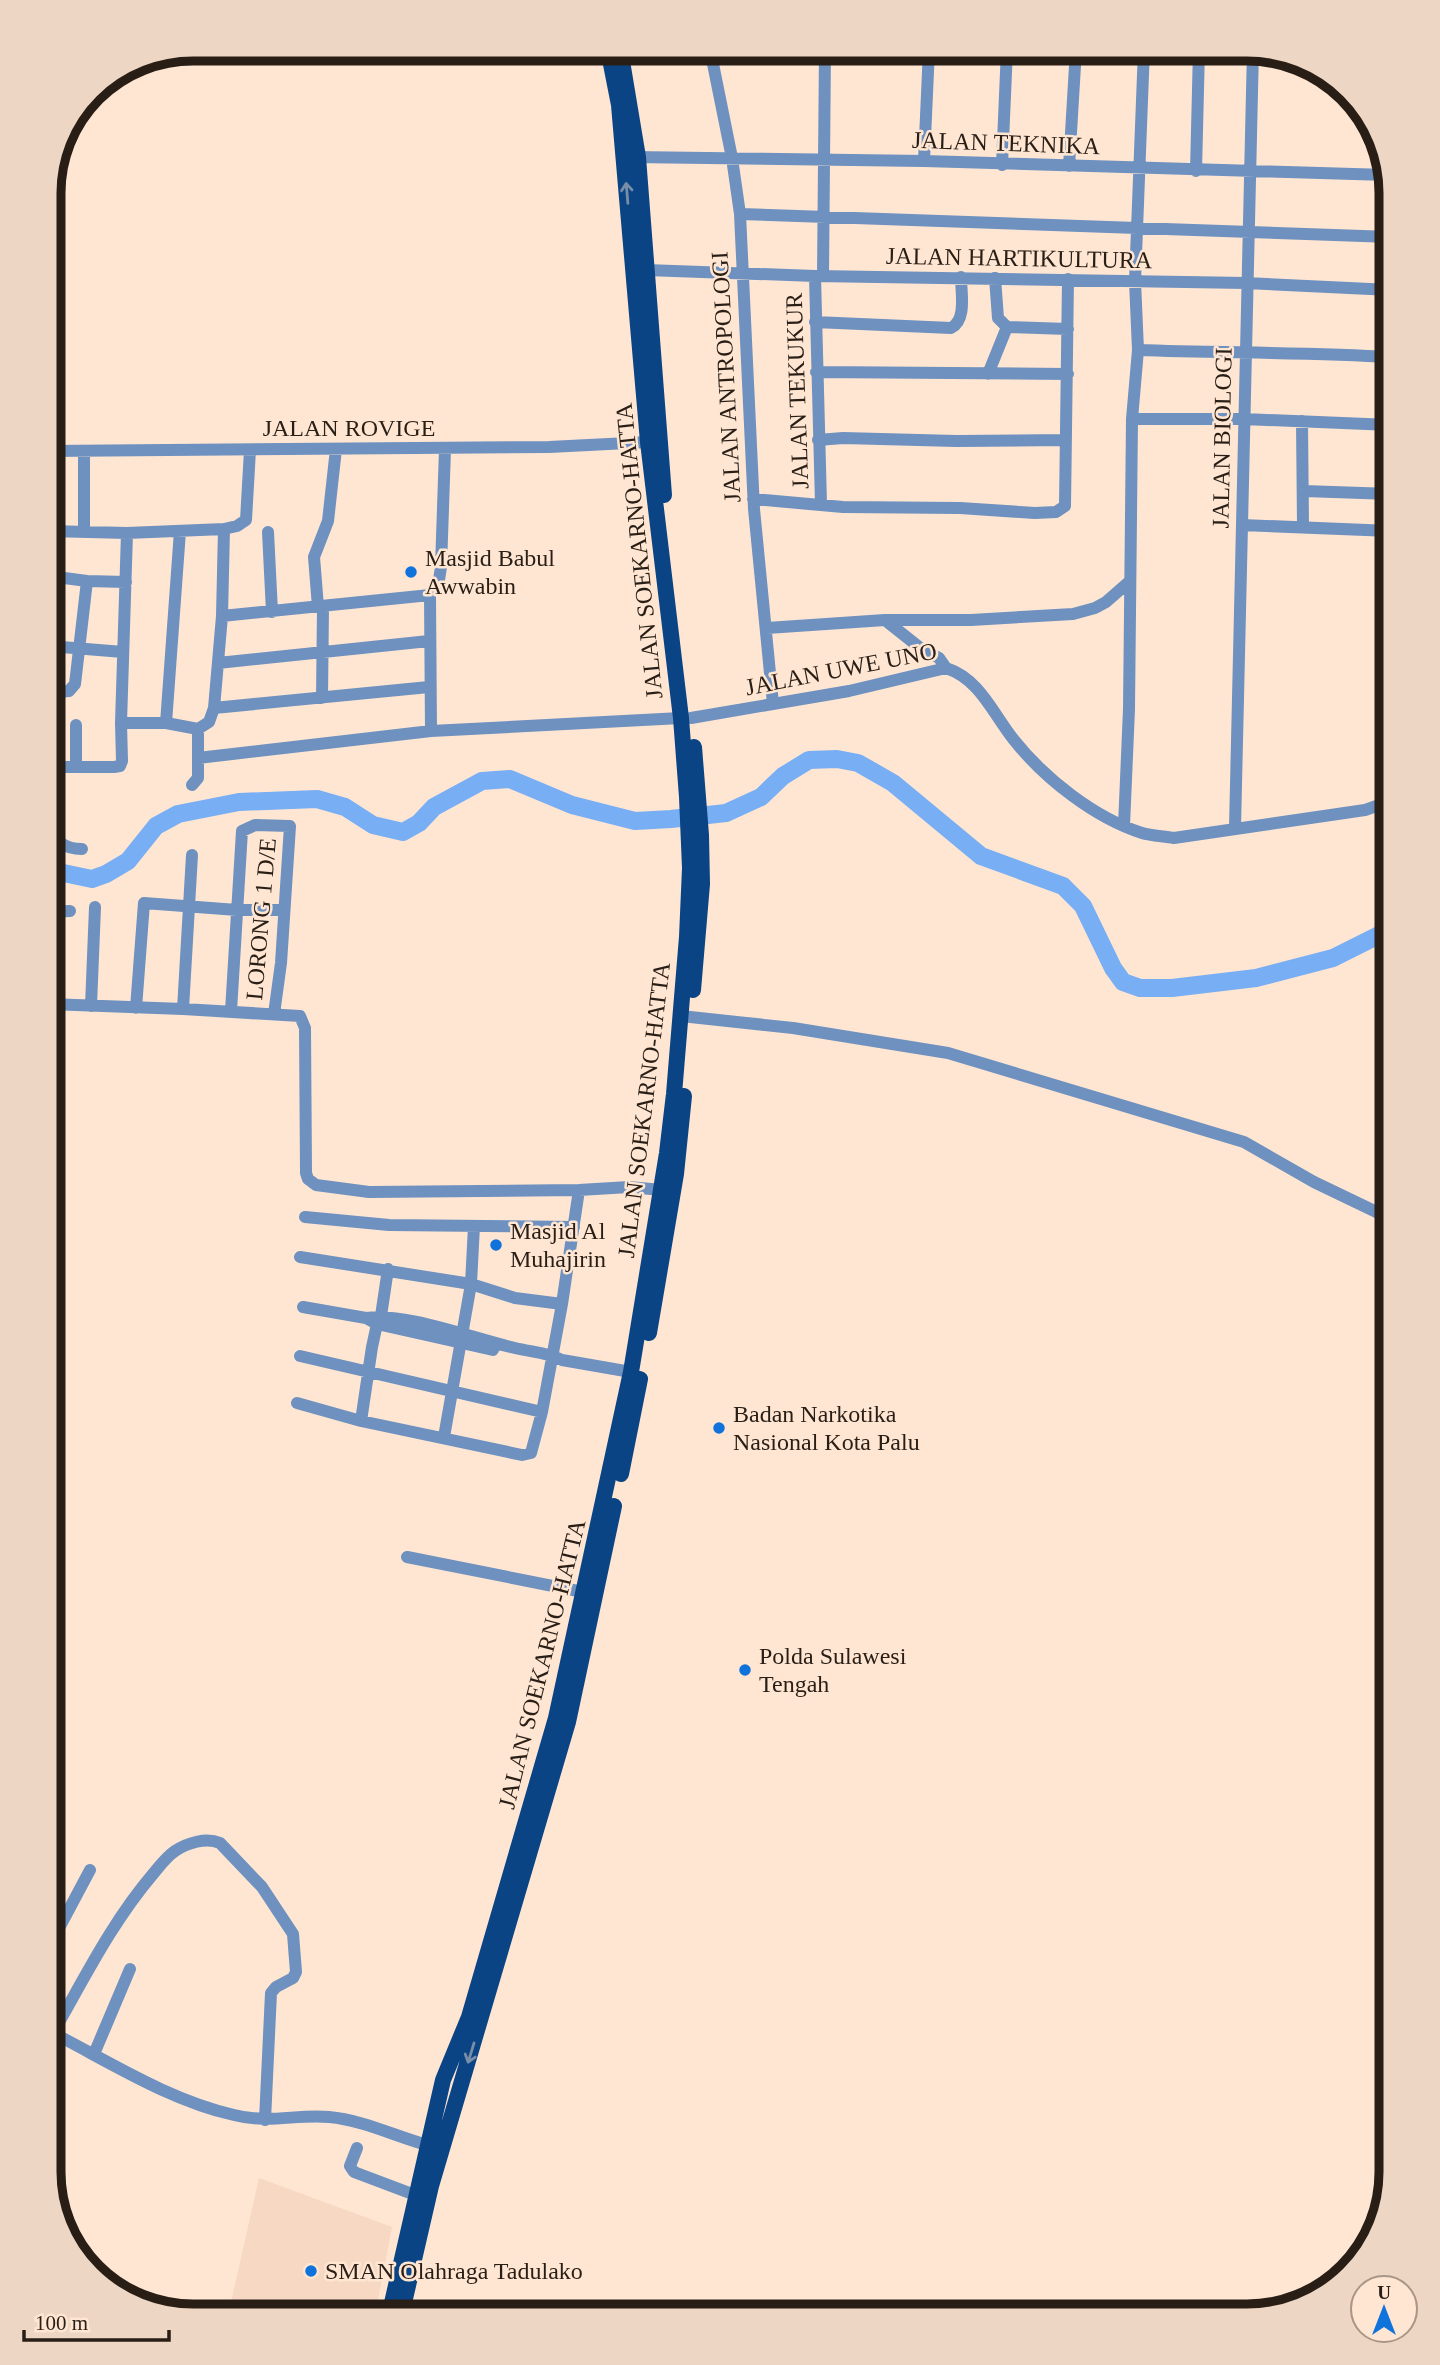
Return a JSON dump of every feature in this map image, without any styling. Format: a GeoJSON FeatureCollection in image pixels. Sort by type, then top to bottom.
{"type":"FeatureCollection","features":[{"type":"Feature","properties":{"kind":"main road","name":"JALAN SOEKARNO-HATTA"},"geometry":{"type":"LineString","coordinates":[[611,62],[631,157],[646,270],[648,442],[686,718]]}},
{"type":"Feature","properties":{"kind":"main road","name":"JALAN SOEKARNO-HATTA"},"geometry":{"type":"LineString","coordinates":[[392,2303],[443,2080],[469,2017],[511,1898],[568,1722],[631,1372],[647,1314],[700,912],[686,718],[666,516],[649,383],[621,62]]}},
{"type":"Feature","properties":{"kind":"main road","name":"JALAN SOEKARNO-HATTA"},"geometry":{"type":"LineString","coordinates":[[404,2303],[431,2186],[511,1898],[556,1718],[583,1592],[598,1558],[676,1174],[685,1016]]}},
{"type":"Feature","properties":{"kind":"street","name":"JALAN ANTROPOLOGI"},"geometry":{"type":"LineString","coordinates":[[713,62],[740,214],[753,499],[773,704]]}},
{"type":"Feature","properties":{"kind":"street","name":"JALAN TEKUKUR"},"geometry":{"type":"LineString","coordinates":[[821,504],[816,322],[824,217],[825,62]]}},
{"type":"Feature","properties":{"kind":"street"},"geometry":{"type":"LineString","coordinates":[[924,161],[928,62]]}},
{"type":"Feature","properties":{"kind":"street"},"geometry":{"type":"LineString","coordinates":[[1002,165],[1006,62]]}},
{"type":"Feature","properties":{"kind":"street"},"geometry":{"type":"LineString","coordinates":[[1069,166],[1075,62]]}},
{"type":"Feature","properties":{"kind":"street"},"geometry":{"type":"LineString","coordinates":[[1124,826],[1127,784],[1132,419],[1138,351],[1135,281],[1144,62]]}},
{"type":"Feature","properties":{"kind":"street"},"geometry":{"type":"LineString","coordinates":[[1196,171],[1199,62]]}},
{"type":"Feature","properties":{"kind":"street","name":"JALAN BIOLOGI"},"geometry":{"type":"LineString","coordinates":[[1235,828],[1252,62]]}},
{"type":"Feature","properties":{"kind":"street","name":"JALAN TEKNIKA"},"geometry":{"type":"LineString","coordinates":[[631,157],[924,161],[1378,175]]}},
{"type":"Feature","properties":{"kind":"street"},"geometry":{"type":"LineString","coordinates":[[740,214],[1379,237]]}},
{"type":"Feature","properties":{"kind":"street","name":"JALAN HARTIKULTURA"},"geometry":{"type":"LineString","coordinates":[[646,270],[819,276],[1246,283],[1379,289]]}},
{"type":"Feature","properties":{"kind":"street"},"geometry":{"type":"LineString","coordinates":[[816,322],[951,328],[957,325],[961,317],[961,278]]}},
{"type":"Feature","properties":{"kind":"street"},"geometry":{"type":"LineString","coordinates":[[995,278],[998,318],[1007,327],[1068,329]]}},
{"type":"Feature","properties":{"kind":"street"},"geometry":{"type":"LineString","coordinates":[[753,499],[843,507],[1056,512],[1066,506],[1068,279]]}},
{"type":"Feature","properties":{"kind":"street"},"geometry":{"type":"LineString","coordinates":[[988,374],[1007,327]]}},
{"type":"Feature","properties":{"kind":"street"},"geometry":{"type":"LineString","coordinates":[[1138,351],[1379,356]]}},
{"type":"Feature","properties":{"kind":"street"},"geometry":{"type":"LineString","coordinates":[[816,372],[1068,374]]}},
{"type":"Feature","properties":{"kind":"street"},"geometry":{"type":"LineString","coordinates":[[1132,419],[1244,419],[1379,424]]}},
{"type":"Feature","properties":{"kind":"street"},"geometry":{"type":"LineString","coordinates":[[1302,421],[1303,526]]}},
{"type":"Feature","properties":{"kind":"street"},"geometry":{"type":"LineString","coordinates":[[818,440],[1065,440]]}},
{"type":"Feature","properties":{"kind":"street","name":"JALAN ROVIGE"},"geometry":{"type":"LineString","coordinates":[[62,451],[445,449],[648,442]]}},
{"type":"Feature","properties":{"kind":"street"},"geometry":{"type":"LineString","coordinates":[[322,698],[321,607],[314,557],[328,521],[336,449]]}},
{"type":"Feature","properties":{"kind":"street"},"geometry":{"type":"LineString","coordinates":[[431,731],[430,595],[439,580],[442,567],[445,449]]}},
{"type":"Feature","properties":{"kind":"street"},"geometry":{"type":"LineString","coordinates":[[62,531],[127,533],[223,529],[237,526],[246,520],[250,450]]}},
{"type":"Feature","properties":{"kind":"street"},"geometry":{"type":"LineString","coordinates":[[84,451],[84,532]]}},
{"type":"Feature","properties":{"kind":"street"},"geometry":{"type":"LineString","coordinates":[[1304,491],[1379,494]]}},
{"type":"Feature","properties":{"kind":"street"},"geometry":{"type":"LineString","coordinates":[[1242,525],[1379,530]]}},
{"type":"Feature","properties":{"kind":"street"},"geometry":{"type":"LineString","coordinates":[[121,723],[166,723],[198,729],[209,722],[214,708],[222,616],[223,529]]}},
{"type":"Feature","properties":{"kind":"street"},"geometry":{"type":"LineString","coordinates":[[166,723],[180,531]]}},
{"type":"Feature","properties":{"kind":"street"},"geometry":{"type":"LineString","coordinates":[[268,532],[272,612]]}},
{"type":"Feature","properties":{"kind":"street"},"geometry":{"type":"LineString","coordinates":[[62,767],[120,766],[127,533]]}},
{"type":"Feature","properties":{"kind":"street"},"geometry":{"type":"LineString","coordinates":[[62,578],[126,582]]}},
{"type":"Feature","properties":{"kind":"street"},"geometry":{"type":"LineString","coordinates":[[62,693],[73,688],[87,581]]}},
{"type":"Feature","properties":{"kind":"street"},"geometry":{"type":"LineString","coordinates":[[766,628],[885,620],[971,620],[1073,614],[1106,602],[1130,581]]}},
{"type":"Feature","properties":{"kind":"street"},"geometry":{"type":"LineString","coordinates":[[222,616],[430,595]]}},
{"type":"Feature","properties":{"kind":"street"},"geometry":{"type":"LineString","coordinates":[[885,620],[919,647],[937,656],[946,668]]}},
{"type":"Feature","properties":{"kind":"street"},"geometry":{"type":"LineString","coordinates":[[218,663],[429,641]]}},
{"type":"Feature","properties":{"kind":"street"},"geometry":{"type":"LineString","coordinates":[[62,647],[124,652]]}},
{"type":"Feature","properties":{"kind":"street","name":"JALAN UWE UNO"},"geometry":{"type":"LineString","coordinates":[[198,758],[431,731],[686,718],[849,691],[946,668],[958,672],[978,688],[1032,762],[1100,814],[1146,834],[1174,838],[1354,812],[1379,805]]}},
{"type":"Feature","properties":{"kind":"street"},"geometry":{"type":"LineString","coordinates":[[214,708],[429,687]]}},
{"type":"Feature","properties":{"kind":"street"},"geometry":{"type":"LineString","coordinates":[[76,725],[76,766]]}},
{"type":"Feature","properties":{"kind":"street"},"geometry":{"type":"LineString","coordinates":[[192,785],[198,778],[198,729]]}},
{"type":"Feature","properties":{"kind":"street","name":"LORONG 1 D/E"},"geometry":{"type":"LineString","coordinates":[[237,910],[242,831],[255,825],[290,826],[281,963],[274,1014]]}},
{"type":"Feature","properties":{"kind":"street"},"geometry":{"type":"LineString","coordinates":[[62,845],[82,849]]}},
{"type":"Feature","properties":{"kind":"street"},"geometry":{"type":"LineString","coordinates":[[183,1009],[192,855]]}},
{"type":"Feature","properties":{"kind":"street"},"geometry":{"type":"LineString","coordinates":[[136,1008],[144,903],[189,908],[284,910]]}},
{"type":"Feature","properties":{"kind":"street"},"geometry":{"type":"LineString","coordinates":[[91,1006],[95,907]]}},
{"type":"Feature","properties":{"kind":"street"},"geometry":{"type":"LineString","coordinates":[[231,1011],[237,910]]}},
{"type":"Feature","properties":{"kind":"street"},"geometry":{"type":"LineString","coordinates":[[62,912],[70,911]]}},
{"type":"Feature","properties":{"kind":"street"},"geometry":{"type":"LineString","coordinates":[[62,1005],[298,1015],[303,1020],[306,1173],[311,1184],[324,1188],[369,1192],[579,1190],[629,1186],[662,1190]]}},
{"type":"Feature","properties":{"kind":"street"},"geometry":{"type":"LineString","coordinates":[[685,1016],[793,1028],[948,1053],[1244,1142],[1325,1188],[1379,1213]]}},
{"type":"Feature","properties":{"kind":"street"},"geometry":{"type":"LineString","coordinates":[[297,1404],[361,1421],[528,1455],[555,1359],[579,1190]]}},
{"type":"Feature","properties":{"kind":"street"},"geometry":{"type":"LineString","coordinates":[[305,1217],[388,1225],[574,1227]]}},
{"type":"Feature","properties":{"kind":"street"},"geometry":{"type":"LineString","coordinates":[[444,1437],[471,1284],[474,1226]]}},
{"type":"Feature","properties":{"kind":"street"},"geometry":{"type":"LineString","coordinates":[[300,1257],[388,1269],[471,1284],[515,1297],[562,1304]]}},
{"type":"Feature","properties":{"kind":"street"},"geometry":{"type":"LineString","coordinates":[[361,1421],[375,1319],[388,1269]]}},
{"type":"Feature","properties":{"kind":"street"},"geometry":{"type":"LineString","coordinates":[[303,1307],[375,1319],[516,1348],[555,1359],[631,1372]]}},
{"type":"Feature","properties":{"kind":"street"},"geometry":{"type":"LineString","coordinates":[[300,1356],[542,1412]]}},
{"type":"Feature","properties":{"kind":"street"},"geometry":{"type":"LineString","coordinates":[[407,1557],[583,1592]]}},
{"type":"Feature","properties":{"kind":"street"},"geometry":{"type":"LineString","coordinates":[[61,2015],[136,1893],[167,1857],[197,1841],[220,1843],[262,1887],[293,1934],[296,1972],[293,1978],[276,1987],[271,1993],[265,2120]]}},
{"type":"Feature","properties":{"kind":"street"},"geometry":{"type":"LineString","coordinates":[[61,1924],[90,1870]]}},
{"type":"Feature","properties":{"kind":"street"},"geometry":{"type":"LineString","coordinates":[[94,2054],[130,1969]]}},
{"type":"Feature","properties":{"kind":"street"},"geometry":{"type":"LineString","coordinates":[[61,2037],[166,2091],[230,2115],[265,2120],[311,2116],[346,2119],[427,2145]]}},
{"type":"Feature","properties":{"kind":"street"},"geometry":{"type":"LineString","coordinates":[[357,2148],[349,2166],[354,2172],[415,2195]]}},
{"type":"Feature","properties":{"kind":"shaded area","name":"SMAN Olahraga Tadulako"},"geometry":{"type":"Polygon","coordinates":[[[259,2178],[392,2227],[377,2303],[231,2303],[259,2178]]]}},
{"type":"Feature","properties":{"kind":"waterway"},"geometry":{"type":"LineString","coordinates":[[62,873],[92,879],[106,874],[128,861],[156,826],[178,814],[239,802],[317,799],[345,807],[373,825],[403,832],[419,823],[434,807],[482,781],[510,779],[572,805],[635,821],[671,819],[726,813],[761,797],[783,776],[809,760],[837,759],[858,763],[893,783],[981,856],[1063,886],[1083,906],[1113,968],[1123,982],[1140,988],[1172,988],[1256,978],[1333,958],[1379,935]]}},
{"type":"Feature","properties":{"kind":"place","name":"Masjid Babul Awwabin"},"geometry":{"type":"Point","coordinates":[411,572]}},
{"type":"Feature","properties":{"kind":"place","name":"Masjid Al Muhajirin"},"geometry":{"type":"Point","coordinates":[496,1245]}},
{"type":"Feature","properties":{"kind":"place","name":"Badan Narkotika Nasional Kota Palu"},"geometry":{"type":"Point","coordinates":[719,1428]}},
{"type":"Feature","properties":{"kind":"place","name":"Polda Sulawesi Tengah"},"geometry":{"type":"Point","coordinates":[745,1670]}},
{"type":"Feature","properties":{"kind":"place","name":"SMAN Olahraga Tadulako"},"geometry":{"type":"Point","coordinates":[311,2271]}}]}
